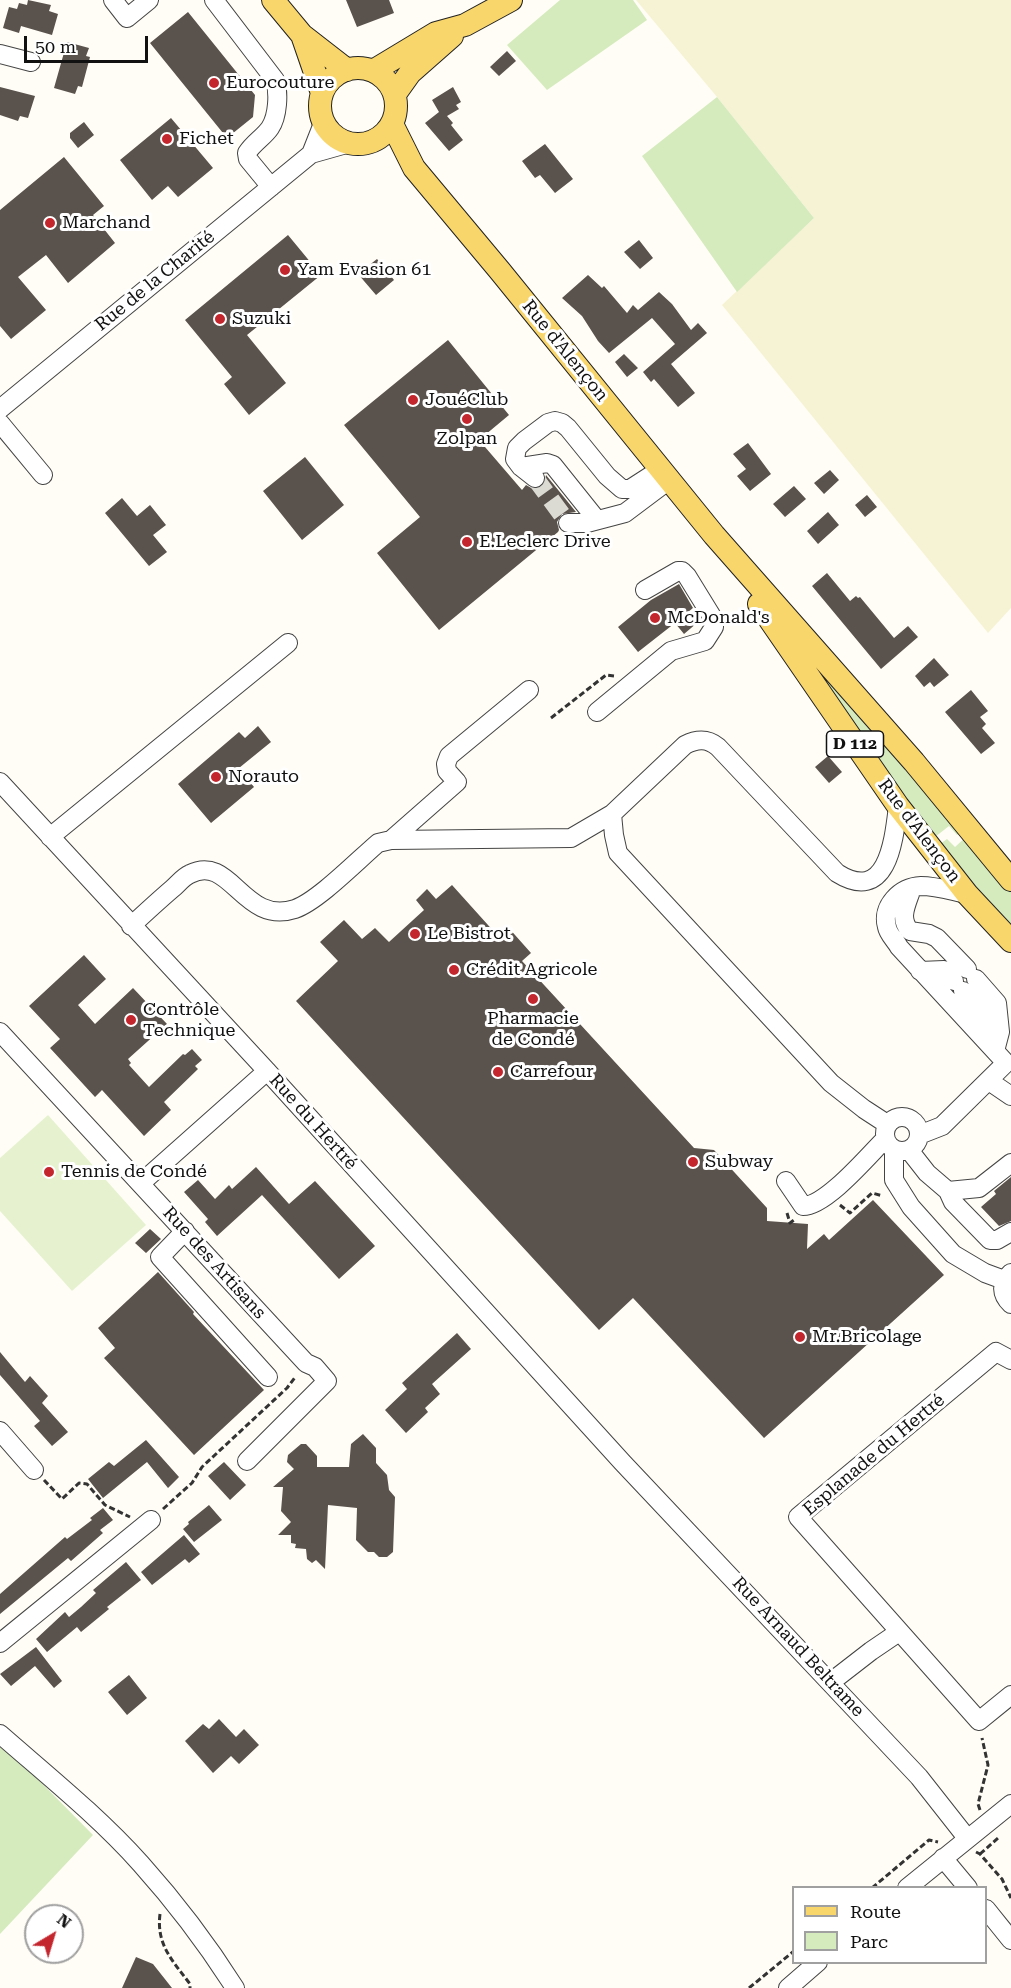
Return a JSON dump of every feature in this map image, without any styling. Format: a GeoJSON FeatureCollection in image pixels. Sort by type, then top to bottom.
{"type":"FeatureCollection","features":[{"type":"Feature","properties":{"kind":"main road"},"geometry":{"type":"LineString","coordinates":[[273,0],[302,35],[347,70]]}},
{"type":"Feature","properties":{"kind":"main road"},"geometry":{"type":"LineString","coordinates":[[373,71],[436,33],[465,25],[511,0]]}},
{"type":"Feature","properties":{"kind":"main road"},"geometry":{"type":"LineString","coordinates":[[395,94],[411,73],[465,25]]}},
{"type":"Feature","properties":{"kind":"main road"},"geometry":{"type":"LineString","coordinates":[[302,35],[322,93]]}},
{"type":"Feature","properties":{"kind":"main road"},"geometry":{"type":"LineString","coordinates":[[360,68],[373,71],[390,84],[395,94],[396,115],[385,134],[358,143],[342,141],[332,134],[324,121],[320,104],[322,93],[336,75],[347,70],[360,68]]}},
{"type":"Feature","properties":{"kind":"main road","name":"Rue d'Alençon"},"geometry":{"type":"LineString","coordinates":[[392,124],[414,168],[714,536],[914,762],[1011,880]]}},
{"type":"Feature","properties":{"kind":"main road","name":"Rue d'Alençon"},"geometry":{"type":"LineString","coordinates":[[358,143],[414,168]]}},
{"type":"Feature","properties":{"kind":"main road","name":"Rue d'Alençon"},"geometry":{"type":"LineString","coordinates":[[714,536],[898,806],[967,894],[1011,942]]}},
{"type":"Feature","properties":{"kind":"street"},"geometry":{"type":"LineString","coordinates":[[113,0],[128,18],[149,0]]}},
{"type":"Feature","properties":{"kind":"street"},"geometry":{"type":"LineString","coordinates":[[214,0],[274,80],[277,88],[273,121],[269,129],[247,153],[248,159],[271,187]]}},
{"type":"Feature","properties":{"kind":"street"},"geometry":{"type":"LineString","coordinates":[[0,54],[32,62]]}},
{"type":"Feature","properties":{"kind":"street","name":"Rue de la Charité"},"geometry":{"type":"LineString","coordinates":[[311,154],[324,121]]}},
{"type":"Feature","properties":{"kind":"street","name":"Rue de la Charité"},"geometry":{"type":"LineString","coordinates":[[0,409],[311,154],[358,143]]}},
{"type":"Feature","properties":{"kind":"street"},"geometry":{"type":"LineString","coordinates":[[597,520],[553,465],[547,463],[528,473],[515,459],[517,448],[538,429],[555,421],[562,423],[607,476],[622,489],[630,489],[665,474]]}},
{"type":"Feature","properties":{"kind":"street"},"geometry":{"type":"LineString","coordinates":[[0,423],[44,475]]}},
{"type":"Feature","properties":{"kind":"street"},"geometry":{"type":"LineString","coordinates":[[568,523],[587,523],[625,513],[665,474]]}},
{"type":"Feature","properties":{"kind":"street"},"geometry":{"type":"LineString","coordinates":[[597,712],[671,651],[705,641],[714,627],[711,615],[682,571],[645,590]]}},
{"type":"Feature","properties":{"kind":"street"},"geometry":{"type":"LineString","coordinates":[[50,837],[288,643]]}},
{"type":"Feature","properties":{"kind":"street"},"geometry":{"type":"LineString","coordinates":[[391,840],[458,782],[447,771],[446,764],[449,756],[529,690]]}},
{"type":"Feature","properties":{"kind":"street"},"geometry":{"type":"LineString","coordinates":[[131,926],[188,874],[203,869],[221,874],[249,901],[265,910],[281,911],[309,903],[378,843],[391,840],[571,838],[612,814],[686,745],[700,740],[718,747],[837,873],[846,879],[856,881],[872,879],[882,871],[892,851],[898,806]]}},
{"type":"Feature","properties":{"kind":"street","name":"Rue du Hertré"},"geometry":{"type":"LineString","coordinates":[[0,782],[267,1071],[623,1463]]}},
{"type":"Feature","properties":{"kind":"street"},"geometry":{"type":"LineString","coordinates":[[612,814],[618,853],[831,1083],[864,1109],[894,1141],[948,1191],[953,1202],[990,1240],[997,1240],[1011,1232]]}},
{"type":"Feature","properties":{"kind":"street"},"geometry":{"type":"LineString","coordinates":[[967,894],[934,887],[912,888],[892,899],[886,912],[887,928],[899,947],[920,971],[1004,1059]]}},
{"type":"Feature","properties":{"kind":"street"},"geometry":{"type":"LineString","coordinates":[[912,888],[903,919],[904,925],[910,931],[929,934],[937,938],[1000,1032],[1004,1059],[989,1081],[942,1126],[919,1135]]}},
{"type":"Feature","properties":{"kind":"street"},"geometry":{"type":"LineString","coordinates":[[920,971],[944,970],[965,980]]}},
{"type":"Feature","properties":{"kind":"street","name":"Rue des Artisans"},"geometry":{"type":"LineString","coordinates":[[0,1032],[306,1363],[315,1367],[327,1381],[247,1461]]}},
{"type":"Feature","properties":{"kind":"street"},"geometry":{"type":"LineString","coordinates":[[141,1183],[267,1071]]}},
{"type":"Feature","properties":{"kind":"street"},"geometry":{"type":"LineString","coordinates":[[989,1081],[1011,1096]]}},
{"type":"Feature","properties":{"kind":"street"},"geometry":{"type":"LineString","coordinates":[[786,1180],[804,1206],[811,1206],[828,1196],[894,1141],[916,1144],[919,1135],[916,1125],[908,1118],[897,1117],[894,1141],[894,1180],[911,1207],[952,1254],[986,1274],[1008,1277],[1003,1293],[1011,1304]]}},
{"type":"Feature","properties":{"kind":"street"},"geometry":{"type":"LineString","coordinates":[[948,1191],[979,1188],[1011,1163]]}},
{"type":"Feature","properties":{"kind":"street"},"geometry":{"type":"LineString","coordinates":[[185,1231],[160,1257],[268,1377]]}},
{"type":"Feature","properties":{"kind":"street","name":"Esplanade du Hertré"},"geometry":{"type":"LineString","coordinates":[[979,1721],[798,1516],[996,1352],[1011,1360]]}},
{"type":"Feature","properties":{"kind":"street"},"geometry":{"type":"LineString","coordinates":[[0,1431],[34,1470]]}},
{"type":"Feature","properties":{"kind":"street","name":"Rue Arnaud Beltrame"},"geometry":{"type":"LineString","coordinates":[[623,1463],[919,1777],[956,1847],[968,1886]]}},
{"type":"Feature","properties":{"kind":"street"},"geometry":{"type":"LineString","coordinates":[[0,1643],[148,1522]]}},
{"type":"Feature","properties":{"kind":"street"},"geometry":{"type":"LineString","coordinates":[[831,1682],[899,1632]]}},
{"type":"Feature","properties":{"kind":"street"},"geometry":{"type":"LineString","coordinates":[[979,1721],[1011,1695]]}},
{"type":"Feature","properties":{"kind":"street"},"geometry":{"type":"LineString","coordinates":[[0,1734],[136,1858],[190,1922],[235,1988]]}},
{"type":"Feature","properties":{"kind":"street"},"geometry":{"type":"LineString","coordinates":[[909,1886],[1011,1804]]}},
{"type":"Feature","properties":{"kind":"street"},"geometry":{"type":"LineString","coordinates":[[987,1910],[1011,1940]]}},
{"type":"Feature","properties":{"kind":"street"},"geometry":{"type":"LineString","coordinates":[[788,1988],[817,1964]]}},
{"type":"Feature","properties":{"kind":"street"},"geometry":{"type":"LineString","coordinates":[[803,1988],[817,1964]]}},
{"type":"Feature","properties":{"kind":"path"},"geometry":{"type":"LineString","coordinates":[[551,718],[606,675],[618,677]]}},
{"type":"Feature","properties":{"kind":"path"},"geometry":{"type":"LineString","coordinates":[[34,1470],[62,1499],[79,1483],[87,1484],[105,1505],[148,1522],[192,1483],[202,1467],[287,1388],[306,1363]]}},
{"type":"Feature","properties":{"kind":"path"},"geometry":{"type":"LineString","coordinates":[[979,1721],[988,1765],[978,1804],[987,1823],[999,1838]]}},
{"type":"Feature","properties":{"kind":"path"},"geometry":{"type":"LineString","coordinates":[[873,1886],[929,1840],[980,1854],[1002,1879],[1011,1898]]}},
{"type":"Feature","properties":{"kind":"path"},"geometry":{"type":"LineString","coordinates":[[168,1896],[159,1918],[162,1944],[190,1984],[190,1988]]}},
{"type":"Feature","properties":{"kind":"path"},"geometry":{"type":"LineString","coordinates":[[749,1988],[792,1953]]}},
{"type":"Feature","properties":{"kind":"shaded area"},"geometry":{"type":"Polygon","coordinates":[[[636,0],[1011,0],[1011,608],[988,633],[722,305],[814,218],[636,0]]]}},
{"type":"Feature","properties":{"kind":"green space"},"geometry":{"type":"Polygon","coordinates":[[[560,0],[633,0],[647,20],[547,90],[507,45],[560,0]]]}},
{"type":"Feature","properties":{"kind":"green space"},"geometry":{"type":"Polygon","coordinates":[[[717,97],[814,218],[737,292],[642,156],[717,97]]]}},
{"type":"Feature","properties":{"kind":"green space"},"geometry":{"type":"Polygon","coordinates":[[[810,646],[964,828],[957,835],[949,826],[935,837],[801,657],[810,646]]]}},
{"type":"Feature","properties":{"kind":"green space"},"geometry":{"type":"Polygon","coordinates":[[[968,835],[1011,886],[1011,928],[940,844],[947,839],[955,847],[968,835]]]}},
{"type":"Feature","properties":{"kind":"green space","name":"Tennis de Condé"},"geometry":{"type":"Polygon","coordinates":[[[48,1115],[146,1225],[72,1291],[0,1211],[0,1158],[48,1115]]]}},
{"type":"Feature","properties":{"kind":"green space"},"geometry":{"type":"Polygon","coordinates":[[[0,1741],[93,1835],[28,1904],[24,1904],[24,1908],[0,1934],[0,1741]]]}},
{"type":"Feature","properties":{"kind":"building"},"geometry":{"type":"Polygon","coordinates":[[[28,0],[51,5],[49,11],[58,14],[52,35],[21,26],[19,33],[3,28],[9,7],[17,9],[19,3],[27,5],[28,0]]]}},
{"type":"Feature","properties":{"kind":"building"},"geometry":{"type":"Polygon","coordinates":[[[346,0],[389,0],[394,13],[357,27],[346,0]]]}},
{"type":"Feature","properties":{"kind":"building","name":"Eurocouture"},"geometry":{"type":"Polygon","coordinates":[[[188,12],[255,95],[253,117],[227,138],[150,43],[188,12]]]}},
{"type":"Feature","properties":{"kind":"building"},"geometry":{"type":"Polygon","coordinates":[[[67,42],[89,48],[86,56],[90,57],[82,87],[78,86],[75,94],[54,88],[67,42]]]}},
{"type":"Feature","properties":{"kind":"building"},"geometry":{"type":"Polygon","coordinates":[[[507,51],[516,61],[499,76],[490,67],[507,51]]]}},
{"type":"Feature","properties":{"kind":"building"},"geometry":{"type":"Polygon","coordinates":[[[0,87],[35,96],[28,118],[20,116],[18,121],[0,115],[0,87]]]}},
{"type":"Feature","properties":{"kind":"building"},"geometry":{"type":"Polygon","coordinates":[[[453,87],[461,102],[456,105],[459,109],[447,116],[463,140],[449,151],[425,123],[439,112],[432,100],[453,87]]]}},
{"type":"Feature","properties":{"kind":"building","name":"Fichet"},"geometry":{"type":"Polygon","coordinates":[[[171,118],[213,168],[178,197],[168,186],[152,200],[120,160],[171,118]]]}},
{"type":"Feature","properties":{"kind":"building"},"geometry":{"type":"Polygon","coordinates":[[[84,122],[94,135],[78,148],[70,138],[70,133],[84,122]]]}},
{"type":"Feature","properties":{"kind":"building"},"geometry":{"type":"Polygon","coordinates":[[[545,144],[573,179],[555,193],[540,175],[535,178],[522,161],[545,144]]]}},
{"type":"Feature","properties":{"kind":"building","name":"Marchand"},"geometry":{"type":"Polygon","coordinates":[[[64,157],[104,206],[93,215],[115,243],[68,283],[46,255],[18,277],[46,310],[11,339],[0,326],[0,210],[64,157]]]}},
{"type":"Feature","properties":{"kind":"building"},"geometry":{"type":"Polygon","coordinates":[[[288,235],[321,275],[247,335],[286,383],[249,415],[224,384],[232,377],[185,320],[288,235]]]}},
{"type":"Feature","properties":{"kind":"building"},"geometry":{"type":"Polygon","coordinates":[[[639,240],[653,258],[640,269],[624,252],[639,240]]]}},
{"type":"Feature","properties":{"kind":"building"},"geometry":{"type":"Polygon","coordinates":[[[377,259],[394,280],[376,295],[358,274],[377,259]]]}},
{"type":"Feature","properties":{"kind":"building"},"geometry":{"type":"Polygon","coordinates":[[[588,275],[602,288],[604,286],[627,313],[633,305],[638,310],[659,292],[672,304],[691,330],[698,323],[707,333],[671,364],[695,393],[678,407],[654,379],[651,382],[643,372],[675,344],[652,318],[609,353],[598,341],[582,316],[562,298],[588,275]]]}},
{"type":"Feature","properties":{"kind":"building"},"geometry":{"type":"Polygon","coordinates":[[[448,340],[509,415],[479,440],[522,490],[526,485],[533,489],[540,488],[544,484],[546,475],[576,512],[562,514],[557,522],[558,532],[439,630],[377,553],[420,517],[344,425],[448,340]]]}},
{"type":"Feature","properties":{"kind":"building"},"geometry":{"type":"Polygon","coordinates":[[[624,354],[638,368],[627,377],[615,362],[624,354]]]}},
{"type":"Feature","properties":{"kind":"building"},"geometry":{"type":"Polygon","coordinates":[[[748,443],[771,474],[750,491],[737,476],[746,469],[733,454],[748,443]]]}},
{"type":"Feature","properties":{"kind":"building"},"geometry":{"type":"Polygon","coordinates":[[[305,457],[344,505],[302,540],[263,491],[305,457]]]}},
{"type":"Feature","properties":{"kind":"building"},"geometry":{"type":"Polygon","coordinates":[[[830,470],[839,480],[824,494],[814,483],[830,470]]]}},
{"type":"Feature","properties":{"kind":"building"},"geometry":{"type":"Polygon","coordinates":[[[794,486],[806,499],[785,517],[773,504],[794,486]]]}},
{"type":"Feature","properties":{"kind":"building"},"geometry":{"type":"Polygon","coordinates":[[[867,495],[877,507],[865,517],[855,505],[867,495]]]}},
{"type":"Feature","properties":{"kind":"building"},"geometry":{"type":"Polygon","coordinates":[[[122,498],[137,516],[150,505],[166,525],[153,535],[167,552],[149,566],[105,513],[122,498]]]}},
{"type":"Feature","properties":{"kind":"building"},"geometry":{"type":"Polygon","coordinates":[[[828,512],[839,525],[818,544],[807,531],[828,512]]]}},
{"type":"Feature","properties":{"kind":"building"},"geometry":{"type":"Polygon","coordinates":[[[827,573],[850,601],[856,596],[860,597],[894,638],[908,626],[918,637],[881,669],[812,586],[827,573]]]}},
{"type":"Feature","properties":{"kind":"building","name":"McDonald's"},"geometry":{"type":"Polygon","coordinates":[[[679,584],[693,608],[688,612],[697,623],[684,634],[675,623],[638,652],[618,627],[651,600],[679,584]]]}},
{"type":"Feature","properties":{"kind":"building"},"geometry":{"type":"Polygon","coordinates":[[[934,658],[949,675],[934,687],[930,682],[924,687],[915,676],[934,658]]]}},
{"type":"Feature","properties":{"kind":"building"},"geometry":{"type":"Polygon","coordinates":[[[971,690],[988,711],[980,717],[986,724],[982,728],[995,743],[981,754],[945,712],[971,690]]]}},
{"type":"Feature","properties":{"kind":"building","name":"Norauto"},"geometry":{"type":"Polygon","coordinates":[[[258,726],[271,742],[239,768],[254,787],[211,823],[178,784],[239,732],[245,738],[258,726]]]}},
{"type":"Feature","properties":{"kind":"building"},"geometry":{"type":"Polygon","coordinates":[[[828,756],[842,772],[829,783],[815,767],[828,756]]]}},
{"type":"Feature","properties":{"kind":"building","name":"Carrefour"},"geometry":{"type":"Polygon","coordinates":[[[452,885],[497,935],[507,926],[531,953],[522,961],[694,1148],[714,1150],[767,1208],[767,1221],[808,1224],[807,1249],[824,1234],[829,1240],[873,1200],[944,1275],[764,1438],[633,1298],[599,1330],[296,1001],[338,961],[320,942],[344,920],[362,939],[375,928],[389,942],[424,910],[416,900],[427,889],[436,899],[452,885]]]}},
{"type":"Feature","properties":{"kind":"building"},"geometry":{"type":"Polygon","coordinates":[[[84,955],[106,979],[78,1005],[95,1024],[133,988],[167,1024],[128,1059],[131,1063],[129,1065],[149,1087],[183,1054],[185,1055],[192,1049],[202,1060],[195,1066],[198,1069],[164,1102],[171,1110],[144,1136],[102,1090],[95,1097],[50,1048],[60,1039],[29,1006],[84,955]]]}},
{"type":"Feature","properties":{"kind":"building"},"geometry":{"type":"Polygon","coordinates":[[[256,1167],[289,1204],[315,1181],[375,1246],[339,1279],[262,1195],[217,1236],[205,1222],[208,1219],[184,1192],[198,1180],[215,1199],[229,1185],[232,1189],[256,1167]]]}},
{"type":"Feature","properties":{"kind":"building"},"geometry":{"type":"Polygon","coordinates":[[[1011,1177],[1011,1221],[999,1226],[981,1207],[996,1194],[994,1191],[1011,1177]]]}},
{"type":"Feature","properties":{"kind":"building"},"geometry":{"type":"Polygon","coordinates":[[[150,1229],[161,1239],[146,1253],[135,1243],[150,1229]]]}},
{"type":"Feature","properties":{"kind":"building"},"geometry":{"type":"Polygon","coordinates":[[[158,1272],[194,1312],[193,1314],[264,1390],[194,1455],[104,1358],[115,1348],[98,1328],[158,1272]]]}},
{"type":"Feature","properties":{"kind":"building"},"geometry":{"type":"Polygon","coordinates":[[[457,1333],[471,1349],[432,1384],[440,1394],[425,1408],[428,1412],[406,1433],[385,1410],[407,1389],[402,1383],[457,1333]]]}},
{"type":"Feature","properties":{"kind":"building"},"geometry":{"type":"Polygon","coordinates":[[[0,1352],[25,1382],[30,1376],[48,1396],[42,1403],[68,1432],[52,1446],[34,1426],[40,1421],[0,1375],[0,1352]]]}},
{"type":"Feature","properties":{"kind":"building"},"geometry":{"type":"Polygon","coordinates":[[[363,1434],[376,1448],[376,1463],[387,1475],[389,1490],[395,1497],[393,1552],[387,1557],[379,1557],[374,1552],[368,1552],[356,1540],[357,1508],[328,1505],[325,1569],[316,1560],[312,1563],[307,1559],[306,1549],[295,1548],[296,1544],[291,1543],[291,1535],[278,1535],[291,1522],[281,1511],[283,1487],[273,1487],[294,1469],[287,1462],[288,1455],[301,1444],[306,1444],[317,1456],[317,1467],[349,1467],[351,1444],[363,1434]]]}},
{"type":"Feature","properties":{"kind":"building"},"geometry":{"type":"Polygon","coordinates":[[[146,1440],[179,1477],[168,1488],[147,1462],[103,1498],[88,1479],[109,1462],[114,1466],[146,1440]]]}},
{"type":"Feature","properties":{"kind":"building"},"geometry":{"type":"Polygon","coordinates":[[[224,1462],[246,1485],[230,1500],[208,1476],[224,1462]]]}},
{"type":"Feature","properties":{"kind":"building"},"geometry":{"type":"Polygon","coordinates":[[[209,1505],[222,1520],[194,1542],[183,1529],[209,1505]]]}},
{"type":"Feature","properties":{"kind":"building"},"geometry":{"type":"Polygon","coordinates":[[[103,1508],[113,1520],[100,1530],[103,1533],[71,1561],[68,1558],[0,1614],[0,1594],[65,1537],[67,1539],[92,1520],[90,1518],[103,1508]]]}},
{"type":"Feature","properties":{"kind":"building"},"geometry":{"type":"Polygon","coordinates":[[[184,1535],[200,1554],[189,1563],[185,1559],[152,1585],[141,1572],[184,1535]]]}},
{"type":"Feature","properties":{"kind":"building"},"geometry":{"type":"Polygon","coordinates":[[[126,1562],[141,1580],[107,1607],[109,1609],[81,1632],[77,1627],[47,1652],[36,1639],[65,1612],[69,1617],[81,1607],[96,1593],[93,1590],[126,1562]]]}},
{"type":"Feature","properties":{"kind":"building"},"geometry":{"type":"Polygon","coordinates":[[[36,1647],[62,1681],[54,1688],[35,1666],[11,1686],[0,1674],[36,1647]]]}},
{"type":"Feature","properties":{"kind":"building"},"geometry":{"type":"Polygon","coordinates":[[[129,1675],[147,1698],[127,1715],[108,1692],[129,1675]]]}},
{"type":"Feature","properties":{"kind":"building"},"geometry":{"type":"Polygon","coordinates":[[[219,1719],[236,1737],[244,1729],[259,1745],[239,1764],[231,1756],[213,1773],[185,1741],[203,1724],[209,1729],[219,1719]]]}},
{"type":"Feature","properties":{"kind":"building"},"geometry":{"type":"Polygon","coordinates":[[[136,1957],[153,1964],[172,1988],[122,1988],[136,1957]]]}},
{"type":"Feature","properties":{"kind":"tunnel"},"geometry":{"type":"LineString","coordinates":[[535,478],[568,523]]}},
{"type":"Feature","properties":{"kind":"place","name":"Eurocouture"},"geometry":{"type":"Point","coordinates":[214,83]}},
{"type":"Feature","properties":{"kind":"place","name":"Fichet"},"geometry":{"type":"Point","coordinates":[167,139]}},
{"type":"Feature","properties":{"kind":"place","name":"Marchand"},"geometry":{"type":"Point","coordinates":[50,223]}},
{"type":"Feature","properties":{"kind":"place","name":"Yam Evasion 61"},"geometry":{"type":"Point","coordinates":[285,270]}},
{"type":"Feature","properties":{"kind":"place","name":"Suzuki"},"geometry":{"type":"Point","coordinates":[220,319]}},
{"type":"Feature","properties":{"kind":"place","name":"JouéClub"},"geometry":{"type":"Point","coordinates":[413,400]}},
{"type":"Feature","properties":{"kind":"place","name":"Zolpan"},"geometry":{"type":"Point","coordinates":[467,419]}},
{"type":"Feature","properties":{"kind":"place","name":"E.Leclerc Drive"},"geometry":{"type":"Point","coordinates":[467,542]}},
{"type":"Feature","properties":{"kind":"place","name":"McDonald's"},"geometry":{"type":"Point","coordinates":[655,618]}},
{"type":"Feature","properties":{"kind":"place","name":"Norauto"},"geometry":{"type":"Point","coordinates":[216,777]}},
{"type":"Feature","properties":{"kind":"place","name":"Le Bistrot"},"geometry":{"type":"Point","coordinates":[415,934]}},
{"type":"Feature","properties":{"kind":"place","name":"Crédit Agricole"},"geometry":{"type":"Point","coordinates":[454,970]}},
{"type":"Feature","properties":{"kind":"place","name":"Pharmacie de Condé"},"geometry":{"type":"Point","coordinates":[533,999]}},
{"type":"Feature","properties":{"kind":"place","name":"Contrôle Technique"},"geometry":{"type":"Point","coordinates":[131,1020]}},
{"type":"Feature","properties":{"kind":"place","name":"Carrefour"},"geometry":{"type":"Point","coordinates":[498,1072]}},
{"type":"Feature","properties":{"kind":"place","name":"Subway"},"geometry":{"type":"Point","coordinates":[693,1162]}},
{"type":"Feature","properties":{"kind":"place","name":"Tennis de Condé"},"geometry":{"type":"Point","coordinates":[49,1172]}},
{"type":"Feature","properties":{"kind":"place","name":"Mr.Bricolage"},"geometry":{"type":"Point","coordinates":[800,1337]}}]}
